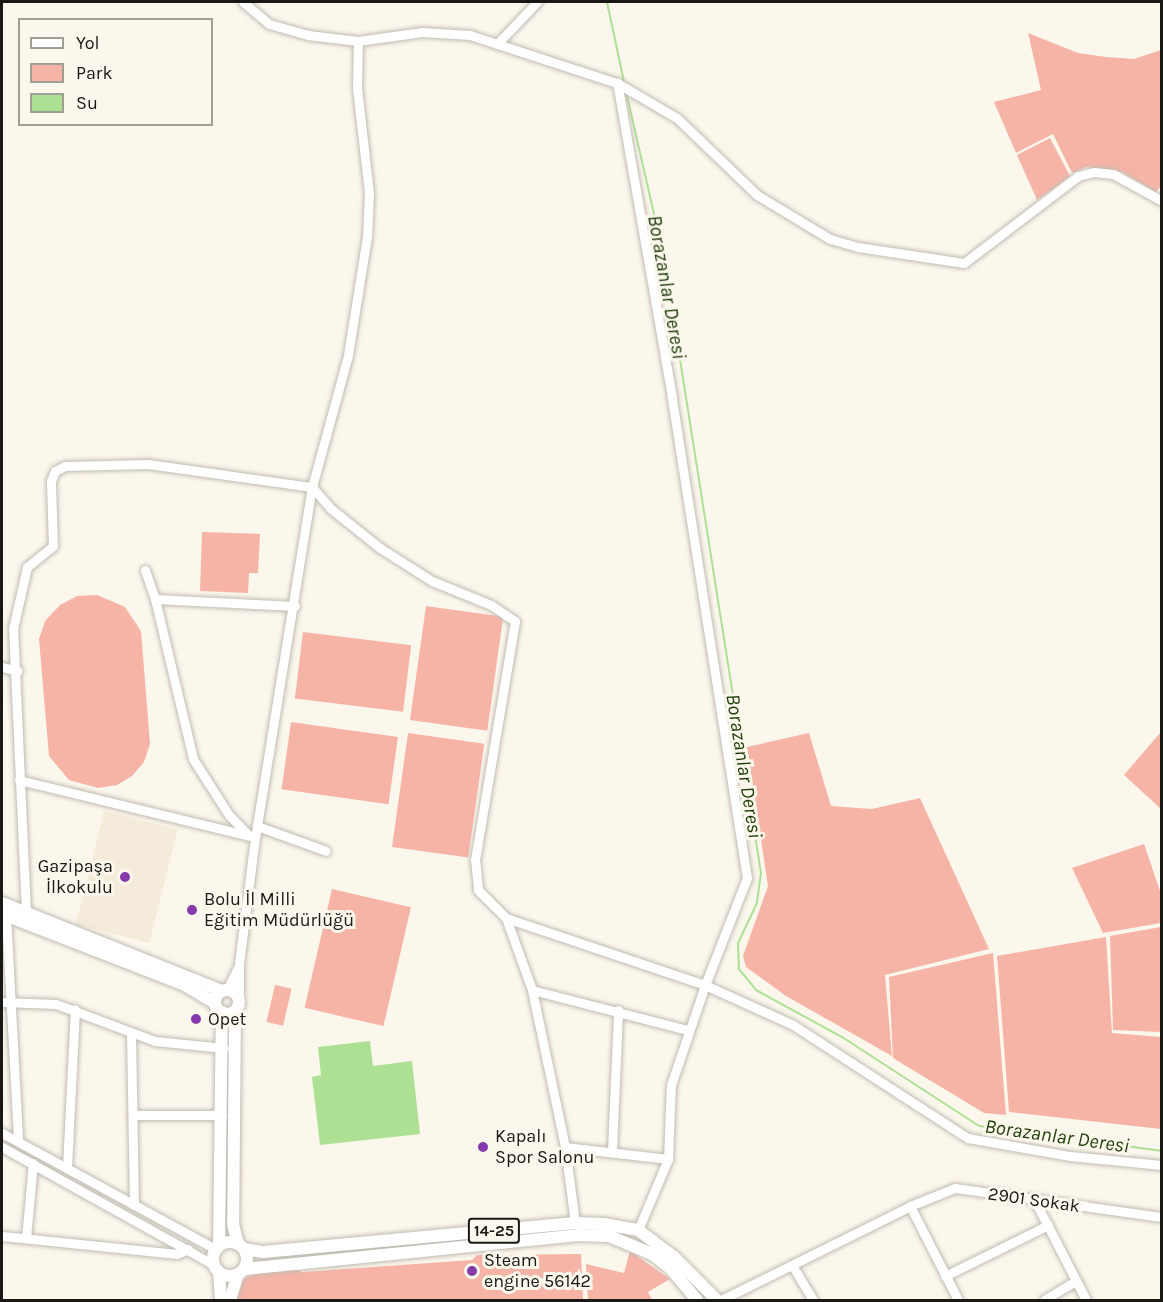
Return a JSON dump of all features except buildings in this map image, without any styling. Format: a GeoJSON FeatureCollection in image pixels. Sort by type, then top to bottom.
{"type":"FeatureCollection","features":[{"type":"Feature","properties":{"kind":"main road"},"geometry":{"type":"LineString","coordinates":[[2,903],[236,993],[232,1224],[241,1246],[241,1271],[232,1285],[230,1300]]}},
{"type":"Feature","properties":{"kind":"main road"},"geometry":{"type":"LineString","coordinates":[[4,915],[185,985],[219,1007],[237,1005]]}},
{"type":"Feature","properties":{"kind":"main road"},"geometry":{"type":"LineString","coordinates":[[221,1300],[217,1248],[224,1048],[219,1007],[224,990]]}},
{"type":"Feature","properties":{"kind":"main road","name":"14-25"},"geometry":{"type":"LineString","coordinates":[[217,1248],[241,1246],[263,1252],[575,1224],[638,1230]]}},
{"type":"Feature","properties":{"kind":"main road"},"geometry":{"type":"LineString","coordinates":[[638,1230],[674,1257],[719,1300]]}},
{"type":"Feature","properties":{"kind":"main road","name":"14-25"},"geometry":{"type":"LineString","coordinates":[[217,1269],[241,1271],[578,1235],[609,1236],[652,1254],[671,1269],[697,1300]]}},
{"type":"Feature","properties":{"kind":"street"},"geometry":{"type":"LineString","coordinates":[[243,2],[259,18],[281,28],[358,41],[446,32],[497,44],[616,83],[677,118],[757,195],[830,239],[858,247],[964,263],[1078,176],[1094,172],[1113,174],[1161,201]]}},
{"type":"Feature","properties":{"kind":"street"},"geometry":{"type":"LineString","coordinates":[[497,44],[537,2]]}},
{"type":"Feature","properties":{"kind":"street"},"geometry":{"type":"LineString","coordinates":[[237,1005],[252,837],[257,826],[295,606],[312,487],[348,356],[367,237],[369,193],[357,87],[358,41]]}},
{"type":"Feature","properties":{"kind":"street"},"geometry":{"type":"LineString","coordinates":[[616,83],[674,408],[747,878],[688,1030],[671,1084],[668,1159],[638,1230]]}},
{"type":"Feature","properties":{"kind":"street"},"geometry":{"type":"LineString","coordinates":[[26,912],[19,780],[18,671],[13,629],[27,567],[53,546],[51,481],[58,468],[148,464],[312,487],[330,508],[389,553],[432,581],[491,605],[515,621],[475,859],[478,890],[506,918],[532,990],[565,1147],[575,1224]]}},
{"type":"Feature","properties":{"kind":"street"},"geometry":{"type":"LineString","coordinates":[[145,570],[155,599],[193,759],[229,815],[252,837]]}},
{"type":"Feature","properties":{"kind":"street"},"geometry":{"type":"LineString","coordinates":[[155,599],[295,606]]}},
{"type":"Feature","properties":{"kind":"street"},"geometry":{"type":"LineString","coordinates":[[2,628],[13,629]]}},
{"type":"Feature","properties":{"kind":"street"},"geometry":{"type":"LineString","coordinates":[[2,667],[18,671]]}},
{"type":"Feature","properties":{"kind":"street"},"geometry":{"type":"LineString","coordinates":[[19,780],[252,837]]}},
{"type":"Feature","properties":{"kind":"street"},"geometry":{"type":"LineString","coordinates":[[257,826],[326,851]]}},
{"type":"Feature","properties":{"kind":"street"},"geometry":{"type":"LineString","coordinates":[[4,915],[12,1001],[18,1141]]}},
{"type":"Feature","properties":{"kind":"street"},"geometry":{"type":"LineString","coordinates":[[506,918],[705,985],[793,1025],[968,1138],[1070,1156],[1161,1165]]}},
{"type":"Feature","properties":{"kind":"street"},"geometry":{"type":"LineString","coordinates":[[224,990],[239,964]]}},
{"type":"Feature","properties":{"kind":"street"},"geometry":{"type":"LineString","coordinates":[[532,990],[618,1010],[688,1030]]}},
{"type":"Feature","properties":{"kind":"street"},"geometry":{"type":"LineString","coordinates":[[2,1002],[12,1001],[75,1009],[154,1041],[224,1048]]}},
{"type":"Feature","properties":{"kind":"street"},"geometry":{"type":"LineString","coordinates":[[67,1167],[75,1009]]}},
{"type":"Feature","properties":{"kind":"street"},"geometry":{"type":"LineString","coordinates":[[612,1150],[618,1010]]}},
{"type":"Feature","properties":{"kind":"street"},"geometry":{"type":"LineString","coordinates":[[131,1033],[134,1205]]}},
{"type":"Feature","properties":{"kind":"street"},"geometry":{"type":"LineString","coordinates":[[133,1115],[222,1115]]}},
{"type":"Feature","properties":{"kind":"street"},"geometry":{"type":"LineString","coordinates":[[2,1133],[217,1248]]}},
{"type":"Feature","properties":{"kind":"street"},"geometry":{"type":"LineString","coordinates":[[2,1147],[188,1249],[217,1269]]}},
{"type":"Feature","properties":{"kind":"street"},"geometry":{"type":"LineString","coordinates":[[565,1147],[612,1150],[668,1159]]}},
{"type":"Feature","properties":{"kind":"street"},"geometry":{"type":"LineString","coordinates":[[26,1238],[33,1163]]}},
{"type":"Feature","properties":{"kind":"street","name":"2901 Sokak"},"geometry":{"type":"LineString","coordinates":[[719,1300],[910,1206],[955,1188],[1161,1217]]}},
{"type":"Feature","properties":{"kind":"street"},"geometry":{"type":"LineString","coordinates":[[1035,1201],[1086,1300]]}},
{"type":"Feature","properties":{"kind":"street"},"geometry":{"type":"LineString","coordinates":[[910,1206],[958,1300]]}},
{"type":"Feature","properties":{"kind":"street"},"geometry":{"type":"LineString","coordinates":[[945,1276],[1048,1225]]}},
{"type":"Feature","properties":{"kind":"street"},"geometry":{"type":"LineString","coordinates":[[2,1236],[177,1254],[188,1249]]}},
{"type":"Feature","properties":{"kind":"street"},"geometry":{"type":"LineString","coordinates":[[792,1265],[813,1300]]}},
{"type":"Feature","properties":{"kind":"street"},"geometry":{"type":"LineString","coordinates":[[1044,1300],[1076,1281]]}},
{"type":"Feature","properties":{"kind":"shaded area","name":"Gazipaşa İlkokulu"},"geometry":{"type":"Polygon","coordinates":[[[104,811],[178,829],[149,943],[76,925],[104,811]]]}},
{"type":"Feature","properties":{"kind":"green space"},"geometry":{"type":"Polygon","coordinates":[[[1028,33],[1078,53],[1106,57],[1134,59],[1161,50],[1161,186],[1156,192],[1122,172],[1087,167],[1072,173],[1053,134],[1016,153],[994,102],[1041,90],[1028,33]]]}},
{"type":"Feature","properties":{"kind":"green space"},"geometry":{"type":"Polygon","coordinates":[[[1050,138],[1070,176],[1037,200],[1017,155],[1050,138]]]}},
{"type":"Feature","properties":{"kind":"green space"},"geometry":{"type":"Polygon","coordinates":[[[202,532],[260,534],[258,573],[249,573],[248,593],[200,591],[202,532]]]}},
{"type":"Feature","properties":{"kind":"green space"},"geometry":{"type":"Polygon","coordinates":[[[97,595],[125,607],[141,631],[150,744],[144,762],[132,776],[117,785],[98,788],[69,780],[49,756],[39,639],[45,621],[60,605],[77,596],[97,595]]]}},
{"type":"Feature","properties":{"kind":"green space"},"geometry":{"type":"Polygon","coordinates":[[[426,606],[503,617],[487,731],[410,720],[426,606]]]}},
{"type":"Feature","properties":{"kind":"green space"},"geometry":{"type":"Polygon","coordinates":[[[303,632],[411,645],[403,712],[295,699],[303,632]]]}},
{"type":"Feature","properties":{"kind":"green space"},"geometry":{"type":"Polygon","coordinates":[[[291,722],[398,737],[388,804],[282,789],[291,722]]]}},
{"type":"Feature","properties":{"kind":"green space"},"geometry":{"type":"Polygon","coordinates":[[[1161,732],[1161,809],[1124,775],[1161,732]]]}},
{"type":"Feature","properties":{"kind":"green space"},"geometry":{"type":"Polygon","coordinates":[[[408,733],[484,744],[468,858],[392,847],[408,733]]]}},
{"type":"Feature","properties":{"kind":"green space"},"geometry":{"type":"Polygon","coordinates":[[[809,733],[831,806],[872,809],[920,798],[989,949],[885,975],[892,1056],[786,996],[746,967],[743,956],[768,886],[747,747],[809,733]]]}},
{"type":"Feature","properties":{"kind":"green space"},"geometry":{"type":"Polygon","coordinates":[[[1144,844],[1161,894],[1161,923],[1103,933],[1072,868],[1144,844]]]}},
{"type":"Feature","properties":{"kind":"green space"},"geometry":{"type":"Polygon","coordinates":[[[332,889],[411,907],[383,1026],[305,1008],[332,889]]]}},
{"type":"Feature","properties":{"kind":"green space"},"geometry":{"type":"Polygon","coordinates":[[[1161,927],[1161,1032],[1113,1030],[1110,936],[1161,927]]]}},
{"type":"Feature","properties":{"kind":"green space"},"geometry":{"type":"Polygon","coordinates":[[[1106,937],[1112,1033],[1161,1037],[1161,1129],[1009,1112],[997,956],[1106,937]]]}},
{"type":"Feature","properties":{"kind":"green space"},"geometry":{"type":"Polygon","coordinates":[[[993,953],[1006,1115],[984,1113],[893,1058],[889,977],[993,953]]]}},
{"type":"Feature","properties":{"kind":"green space"},"geometry":{"type":"Polygon","coordinates":[[[275,985],[292,989],[283,1026],[266,1022],[275,985]]]}},
{"type":"Feature","properties":{"kind":"green space"},"geometry":{"type":"Polygon","coordinates":[[[630,1251],[670,1279],[648,1292],[652,1300],[588,1300],[586,1264],[624,1273],[630,1251]]]}},
{"type":"Feature","properties":{"kind":"green space"},"geometry":{"type":"Polygon","coordinates":[[[581,1254],[583,1300],[238,1300],[237,1289],[244,1279],[258,1272],[294,1268],[302,1272],[472,1260],[477,1255],[581,1254]]]}},
{"type":"Feature","properties":{"kind":"water"},"geometry":{"type":"Polygon","coordinates":[[[370,1041],[373,1066],[412,1061],[420,1134],[320,1145],[312,1077],[321,1075],[318,1047],[370,1041]]]}},
{"type":"Feature","properties":{"kind":"waterway","name":"Borazanlar Deresi"},"geometry":{"type":"LineString","coordinates":[[607,2],[624,82]]}},
{"type":"Feature","properties":{"kind":"waterway","name":"Borazanlar Deresi"},"geometry":{"type":"LineString","coordinates":[[627,96],[664,258],[761,873],[757,903],[738,943],[739,969],[756,990],[842,1037],[979,1126],[1162,1151]]}},
{"type":"Feature","properties":{"kind":"place","name":"Gazipaşa İlkokulu"},"geometry":{"type":"Point","coordinates":[125,877]}},
{"type":"Feature","properties":{"kind":"place","name":"Bolu İl Milli Eğitim Müdürlüğü"},"geometry":{"type":"Point","coordinates":[192,910]}},
{"type":"Feature","properties":{"kind":"place","name":"Opet"},"geometry":{"type":"Point","coordinates":[196,1019]}},
{"type":"Feature","properties":{"kind":"place","name":"Kapalı Spor Salonu"},"geometry":{"type":"Point","coordinates":[483,1147]}},
{"type":"Feature","properties":{"kind":"place","name":"Steam engine 56142"},"geometry":{"type":"Point","coordinates":[472,1271]}}]}
